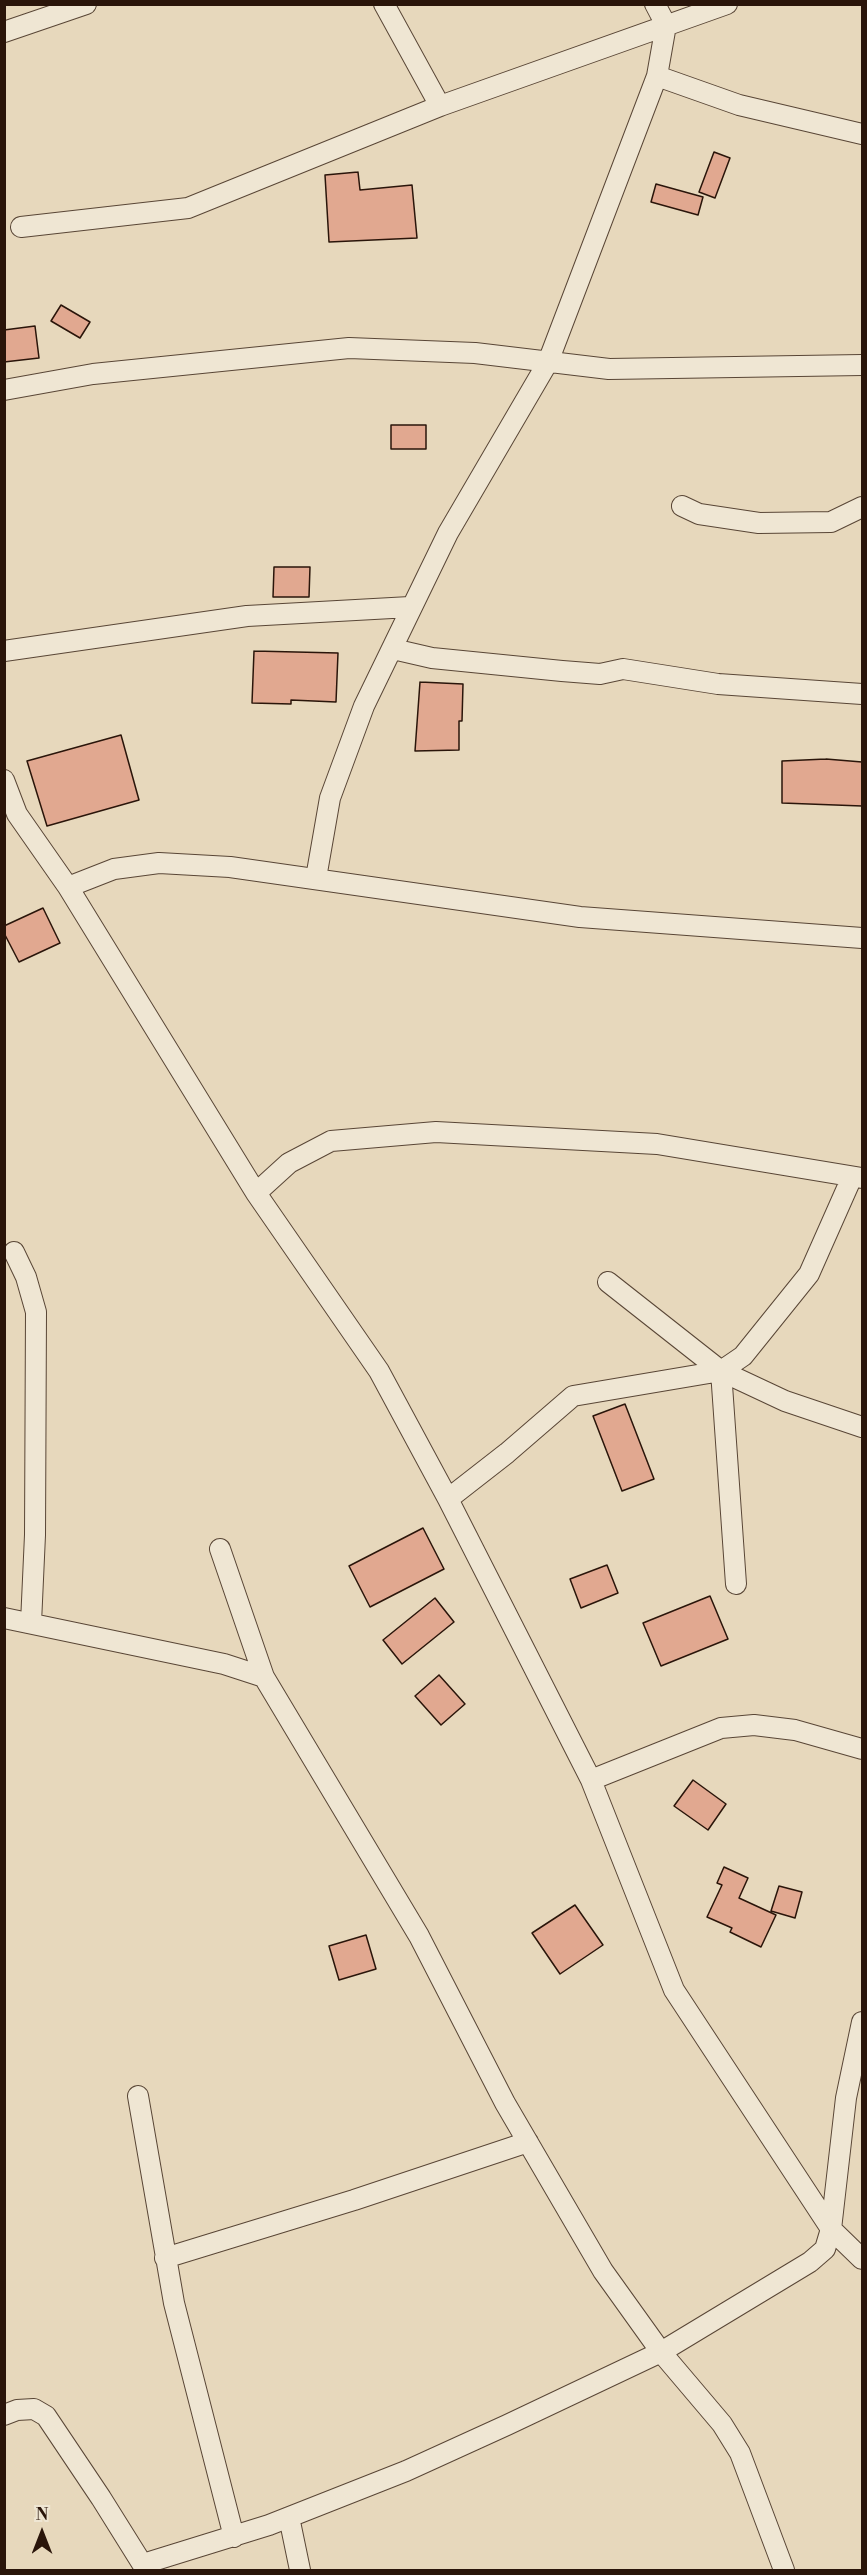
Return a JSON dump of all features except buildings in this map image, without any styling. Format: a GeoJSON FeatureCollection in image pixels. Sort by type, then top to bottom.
{"type":"FeatureCollection","features":[{"type":"Feature","properties":{"kind":"street"},"geometry":{"type":"LineString","coordinates":[[4,32],[63,9],[86,4]]}},
{"type":"Feature","properties":{"kind":"street"},"geometry":{"type":"LineString","coordinates":[[384,4],[440,106]]}},
{"type":"Feature","properties":{"kind":"street"},"geometry":{"type":"LineString","coordinates":[[316,878],[330,798],[364,706],[393,649],[410,607],[448,533],[548,362],[657,76],[666,25],[655,4]]}},
{"type":"Feature","properties":{"kind":"street"},"geometry":{"type":"LineString","coordinates":[[21,227],[188,208],[440,106],[727,4]]}},
{"type":"Feature","properties":{"kind":"street"},"geometry":{"type":"LineString","coordinates":[[657,76],[739,105],[862,134]]}},
{"type":"Feature","properties":{"kind":"street"},"geometry":{"type":"LineString","coordinates":[[4,390],[114,372],[349,348],[476,354],[609,369],[862,365]]}},
{"type":"Feature","properties":{"kind":"street"},"geometry":{"type":"LineString","coordinates":[[682,506],[699,514],[759,523],[831,522],[862,507]]}},
{"type":"Feature","properties":{"kind":"street"},"geometry":{"type":"LineString","coordinates":[[4,651],[247,616],[410,607]]}},
{"type":"Feature","properties":{"kind":"street"},"geometry":{"type":"LineString","coordinates":[[393,649],[432,658],[562,672],[600,674],[623,669],[718,684],[862,694]]}},
{"type":"Feature","properties":{"kind":"street"},"geometry":{"type":"LineString","coordinates":[[4,780],[11,817],[68,887],[255,1193],[379,1371],[448,1499],[591,1780],[674,1990],[831,2229],[862,2259]]}},
{"type":"Feature","properties":{"kind":"street"},"geometry":{"type":"LineString","coordinates":[[68,887],[114,869],[159,863],[230,867],[580,917],[862,938]]}},
{"type":"Feature","properties":{"kind":"street"},"geometry":{"type":"LineString","coordinates":[[255,1193],[289,1163],[331,1141],[436,1132],[657,1144],[857,1178],[809,1274],[743,1356],[721,1371],[573,1396],[507,1454],[448,1499]]}},
{"type":"Feature","properties":{"kind":"street"},"geometry":{"type":"LineString","coordinates":[[14,1252],[26,1277],[36,1312],[35,1535],[31,1623]]}},
{"type":"Feature","properties":{"kind":"street"},"geometry":{"type":"LineString","coordinates":[[608,1282],[721,1371],[785,1401],[862,1427]]}},
{"type":"Feature","properties":{"kind":"street"},"geometry":{"type":"LineString","coordinates":[[721,1371],[736,1584]]}},
{"type":"Feature","properties":{"kind":"street"},"geometry":{"type":"LineString","coordinates":[[220,1549],[264,1677],[419,1936],[528,2142],[603,2271],[661,2352],[722,2424],[740,2453],[784,2571]]}},
{"type":"Feature","properties":{"kind":"street"},"geometry":{"type":"LineString","coordinates":[[4,1618],[224,1664],[264,1677]]}},
{"type":"Feature","properties":{"kind":"street"},"geometry":{"type":"LineString","coordinates":[[591,1780],[721,1728],[754,1725],[795,1730],[862,1749]]}},
{"type":"Feature","properties":{"kind":"street"},"geometry":{"type":"LineString","coordinates":[[4,2415],[17,2410],[34,2409],[46,2416],[145,2567],[234,2538],[406,2471],[661,2352],[810,2262],[825,2249],[831,2229],[846,2098],[862,2022]]}},
{"type":"Feature","properties":{"kind":"street"},"geometry":{"type":"LineString","coordinates":[[138,2096],[165,2258],[234,2538]]}},
{"type":"Feature","properties":{"kind":"street"},"geometry":{"type":"LineString","coordinates":[[165,2258],[354,2200],[528,2142]]}},
{"type":"Feature","properties":{"kind":"street"},"geometry":{"type":"LineString","coordinates":[[289,2517],[300,2571]]}}]}
